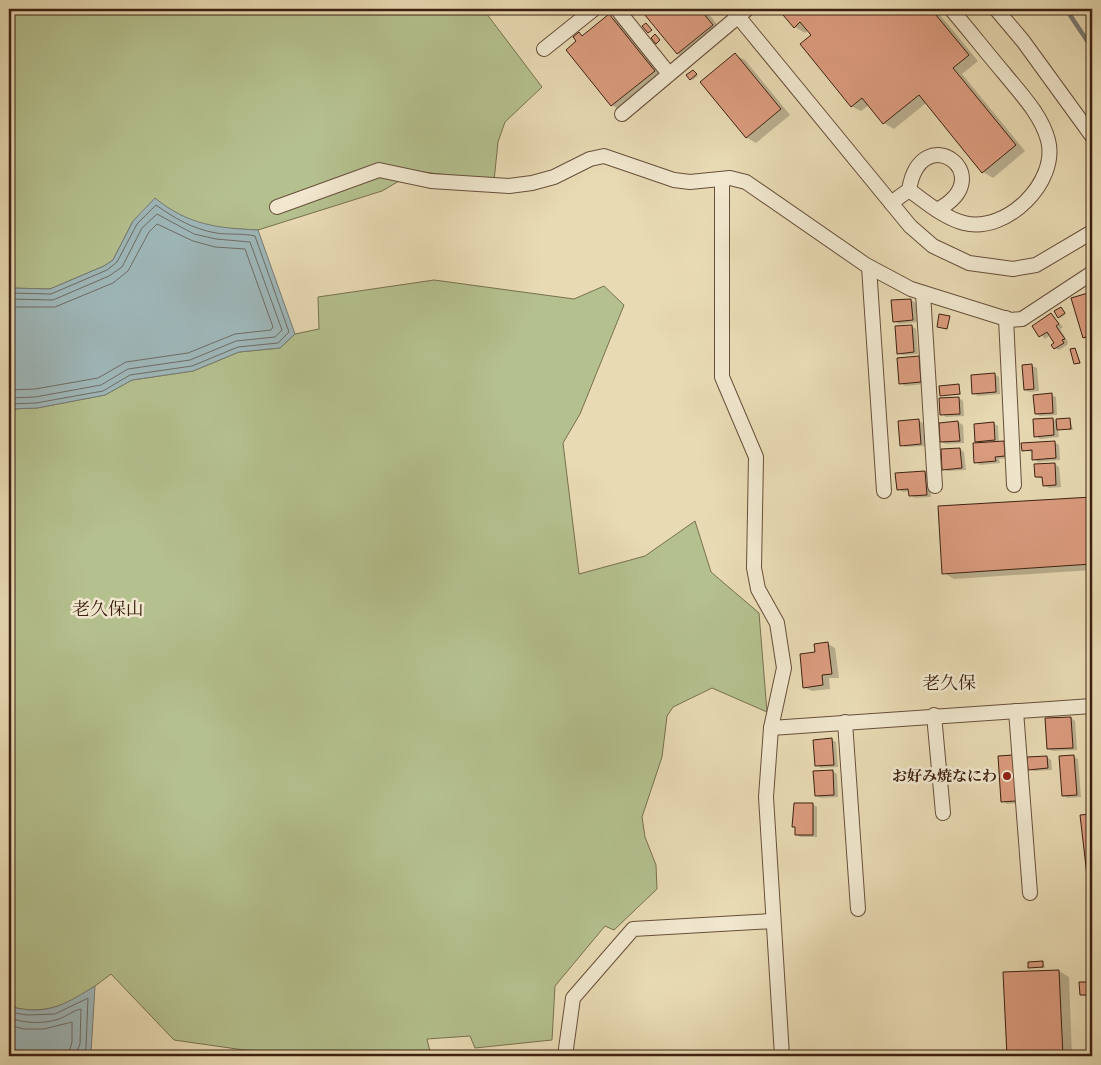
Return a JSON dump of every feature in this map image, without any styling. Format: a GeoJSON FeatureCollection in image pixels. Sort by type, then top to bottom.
{"type":"FeatureCollection","features":[{"type":"Feature","properties":{"kind":"street"},"geometry":{"type":"LineString","coordinates":[[544,49],[594,9]]}},
{"type":"Feature","properties":{"kind":"street"},"geometry":{"type":"LineString","coordinates":[[617,9],[669,74]]}},
{"type":"Feature","properties":{"kind":"street"},"geometry":{"type":"LineString","coordinates":[[909,190],[937,210],[964,223],[984,224],[1003,219],[1019,209],[1032,194],[1042,178],[1048,158],[1048,141],[1032,107],[951,9]]}},
{"type":"Feature","properties":{"kind":"street"},"geometry":{"type":"LineString","coordinates":[[996,9],[1023,41],[1092,136]]}},
{"type":"Feature","properties":{"kind":"street"},"geometry":{"type":"LineString","coordinates":[[622,114],[739,11],[891,203],[910,226],[933,246],[969,263],[987,267],[1013,269],[1036,265],[1092,232]]}},
{"type":"Feature","properties":{"kind":"street"},"geometry":{"type":"LineString","coordinates":[[891,203],[909,190],[911,177],[925,158],[931,154],[942,155],[952,160],[958,166],[963,175],[963,184],[949,204],[937,210]]}},
{"type":"Feature","properties":{"kind":"street"},"geometry":{"type":"LineString","coordinates":[[277,207],[379,170],[431,181],[509,186],[532,183],[554,176],[590,159],[604,156],[674,180],[690,182],[722,179],[746,182],[869,267],[911,289],[1006,318],[1022,319],[1092,273]]}},
{"type":"Feature","properties":{"kind":"street"},"geometry":{"type":"LineString","coordinates":[[722,179],[722,377],[756,457],[754,568],[758,589],[777,623],[784,668],[771,728],[766,797],[782,1056]]}},
{"type":"Feature","properties":{"kind":"street"},"geometry":{"type":"LineString","coordinates":[[869,267],[884,491]]}},
{"type":"Feature","properties":{"kind":"street"},"geometry":{"type":"LineString","coordinates":[[923,293],[934,486]]}},
{"type":"Feature","properties":{"kind":"street"},"geometry":{"type":"LineString","coordinates":[[1006,318],[1014,485]]}},
{"type":"Feature","properties":{"kind":"street"},"geometry":{"type":"LineString","coordinates":[[771,728],[934,715],[1092,706]]}},
{"type":"Feature","properties":{"kind":"street"},"geometry":{"type":"LineString","coordinates":[[1016,711],[1030,893]]}},
{"type":"Feature","properties":{"kind":"street"},"geometry":{"type":"LineString","coordinates":[[934,715],[943,813]]}},
{"type":"Feature","properties":{"kind":"street"},"geometry":{"type":"LineString","coordinates":[[846,722],[858,909]]}},
{"type":"Feature","properties":{"kind":"street"},"geometry":{"type":"LineString","coordinates":[[565,1056],[573,998],[633,929],[773,921]]}},
{"type":"Feature","properties":{"kind":"green space"},"geometry":{"type":"Polygon","coordinates":[[[9,9],[483,9],[542,87],[505,122],[498,142],[494,181],[416,171],[382,191],[258,230],[217,228],[197,223],[170,210],[133,221],[113,260],[104,266],[50,289],[9,288],[9,9]]]}},
{"type":"Feature","properties":{"kind":"green space"},"geometry":{"type":"Polygon","coordinates":[[[434,280],[574,299],[604,286],[624,305],[580,414],[563,443],[579,574],[645,556],[695,521],[711,572],[759,613],[767,712],[712,688],[673,707],[667,716],[662,757],[642,817],[645,837],[656,865],[657,889],[614,930],[605,926],[555,986],[552,1040],[475,1048],[470,1036],[427,1039],[431,1056],[244,1050],[174,1040],[111,974],[67,1003],[43,1009],[16,1008],[9,998],[9,409],[37,408],[105,395],[132,380],[193,371],[239,352],[280,348],[295,334],[319,329],[318,297],[434,280]]]}},
{"type":"Feature","properties":{"kind":"water"},"geometry":{"type":"Polygon","coordinates":[[[155,198],[179,214],[191,219],[216,226],[258,230],[295,334],[280,348],[239,352],[193,371],[132,380],[105,395],[37,408],[9,409],[9,288],[50,289],[104,266],[113,260],[133,221],[155,198]]]}},
{"type":"Feature","properties":{"kind":"water"},"geometry":{"type":"Polygon","coordinates":[[[95,986],[91,1053],[80,1056],[9,1056],[9,998],[16,1008],[28,1010],[49,1009],[76,998],[95,986]]]}},
{"type":"Feature","properties":{"kind":"building"},"geometry":{"type":"Polygon","coordinates":[[[640,9],[700,9],[713,25],[677,54],[640,9]]]}},
{"type":"Feature","properties":{"kind":"building"},"geometry":{"type":"Polygon","coordinates":[[[778,9],[931,9],[969,55],[953,68],[1016,145],[982,173],[919,95],[883,124],[862,98],[851,107],[800,44],[811,35],[800,22],[794,28],[778,9]]]}},
{"type":"Feature","properties":{"kind":"building"},"geometry":{"type":"Polygon","coordinates":[[[609,14],[655,71],[611,106],[566,50],[576,41],[573,37],[579,32],[582,36],[609,14]]]}},
{"type":"Feature","properties":{"kind":"building"},"geometry":{"type":"Polygon","coordinates":[[[646,23],[652,30],[648,33],[642,26],[646,23]]]}},
{"type":"Feature","properties":{"kind":"building"},"geometry":{"type":"Polygon","coordinates":[[[655,34],[660,40],[656,44],[651,38],[655,34]]]}},
{"type":"Feature","properties":{"kind":"building"},"geometry":{"type":"Polygon","coordinates":[[[735,53],[781,109],[746,138],[700,82],[735,53]]]}},
{"type":"Feature","properties":{"kind":"building"},"geometry":{"type":"Polygon","coordinates":[[[693,70],[697,74],[690,80],[686,75],[693,70]]]}},
{"type":"Feature","properties":{"kind":"building"},"geometry":{"type":"Polygon","coordinates":[[[1088,293],[1092,306],[1092,335],[1083,338],[1071,298],[1088,293]]]}},
{"type":"Feature","properties":{"kind":"building"},"geometry":{"type":"Polygon","coordinates":[[[911,299],[913,320],[893,322],[891,300],[911,299]]]}},
{"type":"Feature","properties":{"kind":"building"},"geometry":{"type":"Polygon","coordinates":[[[1061,307],[1065,313],[1058,318],[1054,311],[1061,307]]]}},
{"type":"Feature","properties":{"kind":"building"},"geometry":{"type":"Polygon","coordinates":[[[1051,313],[1059,324],[1056,326],[1065,339],[1062,340],[1064,343],[1054,349],[1051,345],[1054,343],[1047,332],[1039,337],[1032,326],[1051,313]]]}},
{"type":"Feature","properties":{"kind":"building"},"geometry":{"type":"Polygon","coordinates":[[[939,314],[950,316],[947,329],[937,327],[939,314]]]}},
{"type":"Feature","properties":{"kind":"building"},"geometry":{"type":"Polygon","coordinates":[[[912,325],[914,352],[897,354],[895,326],[912,325]]]}},
{"type":"Feature","properties":{"kind":"building"},"geometry":{"type":"Polygon","coordinates":[[[1075,348],[1080,363],[1074,364],[1070,349],[1075,348]]]}},
{"type":"Feature","properties":{"kind":"building"},"geometry":{"type":"Polygon","coordinates":[[[919,356],[921,382],[899,384],[897,358],[919,356]]]}},
{"type":"Feature","properties":{"kind":"building"},"geometry":{"type":"Polygon","coordinates":[[[1032,364],[1034,389],[1024,390],[1022,365],[1032,364]]]}},
{"type":"Feature","properties":{"kind":"building"},"geometry":{"type":"Polygon","coordinates":[[[995,373],[996,392],[972,394],[971,375],[995,373]]]}},
{"type":"Feature","properties":{"kind":"building"},"geometry":{"type":"Polygon","coordinates":[[[959,384],[960,394],[940,396],[939,386],[959,384]]]}},
{"type":"Feature","properties":{"kind":"building"},"geometry":{"type":"Polygon","coordinates":[[[1052,393],[1053,413],[1035,414],[1033,395],[1052,393]]]}},
{"type":"Feature","properties":{"kind":"building"},"geometry":{"type":"Polygon","coordinates":[[[959,397],[960,414],[940,415],[939,398],[959,397]]]}},
{"type":"Feature","properties":{"kind":"building"},"geometry":{"type":"Polygon","coordinates":[[[1053,418],[1054,435],[1034,437],[1033,419],[1053,418]]]}},
{"type":"Feature","properties":{"kind":"building"},"geometry":{"type":"Polygon","coordinates":[[[1070,418],[1071,429],[1057,430],[1056,419],[1070,418]]]}},
{"type":"Feature","properties":{"kind":"building"},"geometry":{"type":"Polygon","coordinates":[[[919,419],[921,444],[900,446],[898,421],[919,419]]]}},
{"type":"Feature","properties":{"kind":"building"},"geometry":{"type":"Polygon","coordinates":[[[958,421],[960,441],[940,442],[939,423],[958,421]]]}},
{"type":"Feature","properties":{"kind":"building"},"geometry":{"type":"Polygon","coordinates":[[[994,422],[995,440],[975,442],[974,424],[994,422]]]}},
{"type":"Feature","properties":{"kind":"building"},"geometry":{"type":"Polygon","coordinates":[[[1004,441],[1005,456],[995,457],[996,461],[974,463],[973,443],[1004,441]]]}},
{"type":"Feature","properties":{"kind":"building"},"geometry":{"type":"Polygon","coordinates":[[[1055,441],[1056,458],[1032,460],[1032,450],[1022,451],[1021,443],[1055,441]]]}},
{"type":"Feature","properties":{"kind":"building"},"geometry":{"type":"Polygon","coordinates":[[[960,448],[962,468],[942,470],[941,449],[960,448]]]}},
{"type":"Feature","properties":{"kind":"building"},"geometry":{"type":"Polygon","coordinates":[[[1055,463],[1056,485],[1043,486],[1042,477],[1035,477],[1034,464],[1055,463]]]}},
{"type":"Feature","properties":{"kind":"building"},"geometry":{"type":"Polygon","coordinates":[[[925,471],[927,495],[909,496],[908,489],[897,490],[895,473],[925,471]]]}},
{"type":"Feature","properties":{"kind":"building"},"geometry":{"type":"Polygon","coordinates":[[[1092,497],[1092,564],[942,574],[938,506],[1092,497]]]}},
{"type":"Feature","properties":{"kind":"building"},"geometry":{"type":"Polygon","coordinates":[[[828,642],[832,674],[822,675],[823,685],[803,688],[800,654],[815,652],[814,644],[828,642]]]}},
{"type":"Feature","properties":{"kind":"building"},"geometry":{"type":"Polygon","coordinates":[[[1071,717],[1073,748],[1047,749],[1045,718],[1071,717]]]}},
{"type":"Feature","properties":{"kind":"building"},"geometry":{"type":"Polygon","coordinates":[[[832,738],[834,765],[815,766],[813,740],[832,738]]]}},
{"type":"Feature","properties":{"kind":"building"},"geometry":{"type":"Polygon","coordinates":[[[1013,755],[1016,801],[1001,802],[998,756],[1013,755]]]}},
{"type":"Feature","properties":{"kind":"building"},"geometry":{"type":"Polygon","coordinates":[[[1074,755],[1077,795],[1062,796],[1059,756],[1074,755]]]}},
{"type":"Feature","properties":{"kind":"building"},"geometry":{"type":"Polygon","coordinates":[[[1047,756],[1048,768],[1028,770],[1027,757],[1047,756]]]}},
{"type":"Feature","properties":{"kind":"building"},"geometry":{"type":"Polygon","coordinates":[[[833,770],[834,795],[815,796],[813,771],[833,770]]]}},
{"type":"Feature","properties":{"kind":"building"},"geometry":{"type":"Polygon","coordinates":[[[794,803],[813,803],[813,835],[795,835],[795,827],[792,827],[794,803]]]}},
{"type":"Feature","properties":{"kind":"building"},"geometry":{"type":"Polygon","coordinates":[[[1092,814],[1092,892],[1089,893],[1080,815],[1092,814]]]}},
{"type":"Feature","properties":{"kind":"building"},"geometry":{"type":"Polygon","coordinates":[[[1043,961],[1043,967],[1028,968],[1028,962],[1043,961]]]}},
{"type":"Feature","properties":{"kind":"building"},"geometry":{"type":"Polygon","coordinates":[[[1059,970],[1063,1056],[1007,1056],[1003,972],[1059,970]]]}},
{"type":"Feature","properties":{"kind":"building"},"geometry":{"type":"Polygon","coordinates":[[[1079,982],[1088,982],[1089,995],[1080,995],[1079,982]]]}},
{"type":"Feature","properties":{"kind":"waterway"},"geometry":{"type":"LineString","coordinates":[[1066,9],[1092,48]]}},
{"type":"Feature","properties":{"kind":"place","name":"お好み焼なにわ"},"geometry":{"type":"Point","coordinates":[1007,776]}},
{"type":"Feature","properties":{"kind":"district","name":"老久保山"},"geometry":{"type":"Point","coordinates":[108,609]}},
{"type":"Feature","properties":{"kind":"district","name":"老久保"},"geometry":{"type":"Point","coordinates":[949,683]}}]}
